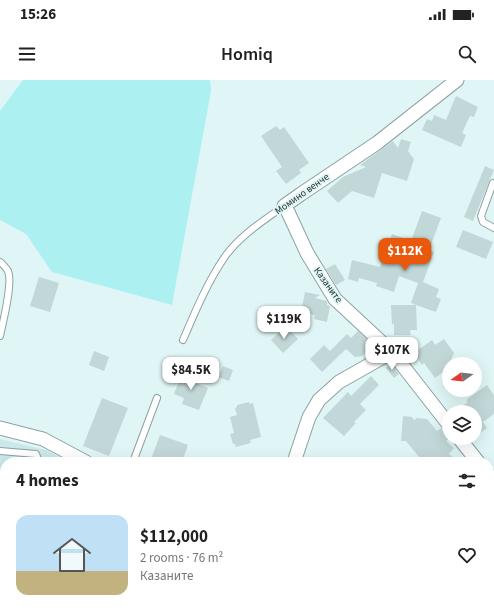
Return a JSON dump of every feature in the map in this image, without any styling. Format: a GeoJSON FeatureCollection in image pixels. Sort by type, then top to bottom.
{"type":"FeatureCollection","features":[{"type":"Feature","properties":{"kind":"street","name":"Момино венче"},"geometry":{"type":"LineString","coordinates":[[284,206],[377,143],[457,80]]}},
{"type":"Feature","properties":{"kind":"street","name":"Казаните"},"geometry":{"type":"LineString","coordinates":[[284,206],[319,275],[336,299],[392,352],[442,416]]}},
{"type":"Feature","properties":{"kind":"street"},"geometry":{"type":"LineString","coordinates":[[296,457],[309,417],[319,400],[339,382],[392,352]]}},
{"type":"Feature","properties":{"kind":"street"},"geometry":{"type":"LineString","coordinates":[[0,428],[43,439],[77,457]]}},
{"type":"Feature","properties":{"kind":"street"},"geometry":{"type":"LineString","coordinates":[[465,445],[474,457]]}},
{"type":"Feature","properties":{"kind":"lane"},"geometry":{"type":"LineString","coordinates":[[493,183],[481,216],[483,222],[494,228]]}},
{"type":"Feature","properties":{"kind":"lane","name":"Момино венче"},"geometry":{"type":"LineString","coordinates":[[183,340],[206,288],[224,257],[248,232],[284,206]]}},
{"type":"Feature","properties":{"kind":"lane"},"geometry":{"type":"LineString","coordinates":[[0,262],[8,272],[9,284],[0,336]]}},
{"type":"Feature","properties":{"kind":"lane"},"geometry":{"type":"LineString","coordinates":[[135,457],[157,398]]}},
{"type":"Feature","properties":{"kind":"lane"},"geometry":{"type":"LineString","coordinates":[[0,450],[36,454],[37,457]]}},
{"type":"Feature","properties":{"kind":"shaded area"},"geometry":{"type":"Polygon","coordinates":[[[23,80],[210,80],[211,91],[172,305],[52,272],[26,234],[0,220],[0,111],[23,80]]]}},
{"type":"Feature","properties":{"kind":"shaded area"},"geometry":{"type":"Polygon","coordinates":[[[0,439],[46,450],[59,457],[0,457],[0,439]]]}},
{"type":"Feature","properties":{"kind":"building"},"geometry":{"type":"Polygon","coordinates":[[[456,96],[478,107],[474,117],[470,116],[462,133],[466,135],[461,147],[422,130],[427,119],[432,121],[434,115],[446,120],[456,96]]]}},
{"type":"Feature","properties":{"kind":"building"},"geometry":{"type":"Polygon","coordinates":[[[276,126],[280,130],[284,127],[309,163],[299,170],[301,173],[286,184],[276,171],[282,167],[261,136],[276,126]]]}},
{"type":"Feature","properties":{"kind":"building"},"geometry":{"type":"Polygon","coordinates":[[[401,139],[411,142],[408,151],[414,159],[407,181],[382,173],[374,198],[352,191],[338,203],[327,191],[343,177],[366,167],[360,165],[393,141],[398,148],[401,139]]]}},
{"type":"Feature","properties":{"kind":"building"},"geometry":{"type":"Polygon","coordinates":[[[485,166],[494,170],[473,221],[464,217],[485,166]]]}},
{"type":"Feature","properties":{"kind":"building"},"geometry":{"type":"Polygon","coordinates":[[[422,211],[441,218],[429,250],[434,252],[423,282],[439,289],[436,297],[441,299],[436,312],[411,303],[418,283],[399,276],[394,292],[376,286],[377,283],[359,278],[358,282],[348,279],[352,260],[380,267],[392,234],[411,241],[422,211]]]}},
{"type":"Feature","properties":{"kind":"building"},"geometry":{"type":"Polygon","coordinates":[[[463,230],[493,242],[486,259],[456,247],[463,230]]]}},
{"type":"Feature","properties":{"kind":"building"},"geometry":{"type":"Polygon","coordinates":[[[335,264],[345,280],[336,285],[326,269],[335,264]]]}},
{"type":"Feature","properties":{"kind":"building"},"geometry":{"type":"Polygon","coordinates":[[[39,277],[59,283],[50,312],[30,306],[39,277]]]}},
{"type":"Feature","properties":{"kind":"building"},"geometry":{"type":"Polygon","coordinates":[[[305,292],[320,295],[315,298],[327,301],[327,305],[330,306],[327,322],[314,319],[315,315],[301,312],[305,292]]]}},
{"type":"Feature","properties":{"kind":"building"},"geometry":{"type":"Polygon","coordinates":[[[391,305],[416,305],[417,330],[410,330],[411,335],[394,335],[391,305]]]}},
{"type":"Feature","properties":{"kind":"building"},"geometry":{"type":"Polygon","coordinates":[[[286,326],[298,339],[283,353],[271,340],[286,326]]]}},
{"type":"Feature","properties":{"kind":"building"},"geometry":{"type":"Polygon","coordinates":[[[358,331],[373,345],[362,356],[355,357],[346,349],[322,372],[310,359],[324,345],[330,351],[347,334],[351,338],[358,331]]]}},
{"type":"Feature","properties":{"kind":"building"},"geometry":{"type":"Polygon","coordinates":[[[444,339],[454,353],[452,357],[442,357],[442,373],[435,378],[424,363],[422,365],[414,353],[432,340],[435,345],[444,339]]]}},
{"type":"Feature","properties":{"kind":"building"},"geometry":{"type":"Polygon","coordinates":[[[94,351],[109,357],[104,371],[89,365],[94,351]]]}},
{"type":"Feature","properties":{"kind":"building"},"geometry":{"type":"Polygon","coordinates":[[[391,364],[399,374],[394,378],[386,368],[391,364]]]}},
{"type":"Feature","properties":{"kind":"building"},"geometry":{"type":"Polygon","coordinates":[[[223,366],[233,370],[229,381],[218,377],[223,366]]]}},
{"type":"Feature","properties":{"kind":"building"},"geometry":{"type":"Polygon","coordinates":[[[183,371],[198,377],[196,383],[208,388],[199,410],[182,404],[184,398],[174,394],[183,371]]]}},
{"type":"Feature","properties":{"kind":"building"},"geometry":{"type":"Polygon","coordinates":[[[371,376],[379,385],[360,404],[366,410],[354,422],[356,423],[344,436],[323,418],[348,392],[351,396],[371,376]]]}},
{"type":"Feature","properties":{"kind":"building"},"geometry":{"type":"Polygon","coordinates":[[[487,385],[494,395],[494,414],[483,422],[487,428],[482,432],[482,405],[464,405],[468,402],[466,400],[470,397],[482,397],[482,389],[487,385]]]}},
{"type":"Feature","properties":{"kind":"building"},"geometry":{"type":"Polygon","coordinates":[[[102,398],[128,408],[109,456],[83,446],[102,398]]]}},
{"type":"Feature","properties":{"kind":"building"},"geometry":{"type":"Polygon","coordinates":[[[249,402],[249,404],[253,403],[261,437],[250,440],[251,443],[236,447],[235,444],[233,444],[230,434],[234,433],[230,417],[237,415],[235,408],[237,405],[249,402]]]}},
{"type":"Feature","properties":{"kind":"building"},"geometry":{"type":"Polygon","coordinates":[[[403,416],[412,417],[414,420],[417,418],[427,419],[437,431],[441,428],[442,429],[442,445],[451,445],[454,448],[449,454],[453,457],[419,457],[406,441],[401,441],[403,416]]]}},
{"type":"Feature","properties":{"kind":"building"},"geometry":{"type":"Polygon","coordinates":[[[160,435],[188,445],[184,457],[152,457],[160,435]]]}}]}
